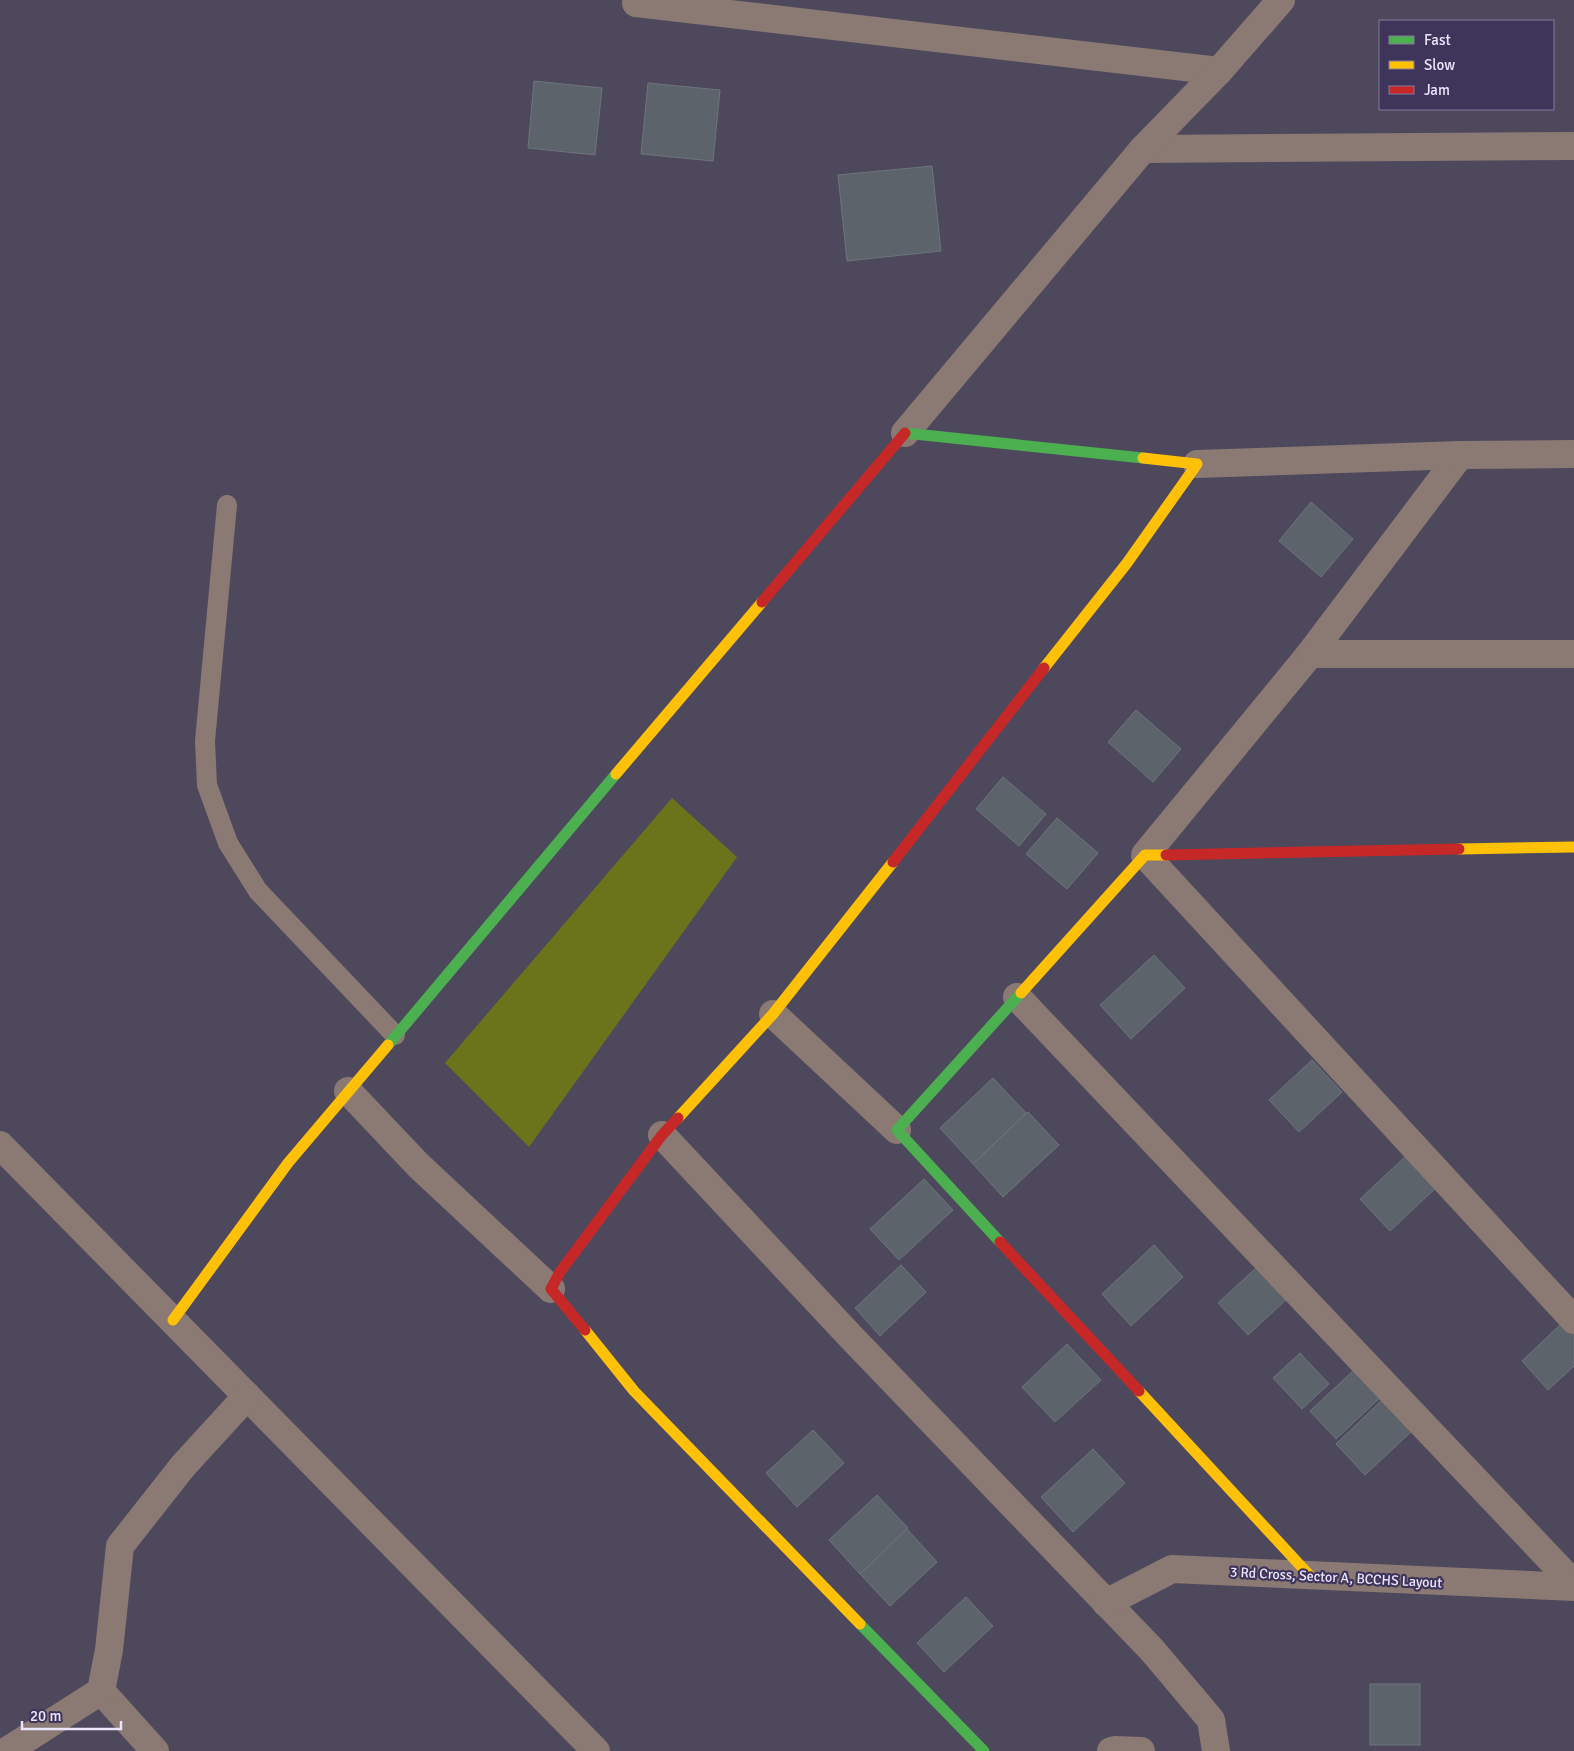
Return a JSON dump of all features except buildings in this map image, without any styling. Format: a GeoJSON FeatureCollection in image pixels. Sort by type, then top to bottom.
{"type":"FeatureCollection","features":[{"type":"Feature","properties":{"kind":"street"},"geometry":{"type":"LineString","coordinates":[[173,1320],[288,1163],[1143,149],[1281,0]]}},
{"type":"Feature","properties":{"kind":"street"},"geometry":{"type":"LineString","coordinates":[[636,3],[1218,70]]}},
{"type":"Feature","properties":{"kind":"street"},"geometry":{"type":"LineString","coordinates":[[1143,149],[1574,146]]}},
{"type":"Feature","properties":{"kind":"street"},"geometry":{"type":"LineString","coordinates":[[905,433],[1197,464],[1460,455],[1574,454]]}},
{"type":"Feature","properties":{"kind":"street"},"geometry":{"type":"LineString","coordinates":[[896,1130],[1145,855],[1310,654],[1460,455]]}},
{"type":"Feature","properties":{"kind":"street"},"geometry":{"type":"LineString","coordinates":[[551,1289],[560,1272],[662,1135],[773,1014],[1127,563],[1197,464]]}},
{"type":"Feature","properties":{"kind":"street"},"geometry":{"type":"LineString","coordinates":[[1310,654],[1574,654]]}},
{"type":"Feature","properties":{"kind":"street"},"geometry":{"type":"LineString","coordinates":[[1145,855],[1574,847]]}},
{"type":"Feature","properties":{"kind":"street"},"geometry":{"type":"LineString","coordinates":[[1145,855],[1574,1320]]}},
{"type":"Feature","properties":{"kind":"street"},"geometry":{"type":"LineString","coordinates":[[1016,997],[1574,1586]]}},
{"type":"Feature","properties":{"kind":"street"},"geometry":{"type":"LineString","coordinates":[[773,1014],[896,1130],[1310,1576]]}},
{"type":"Feature","properties":{"kind":"street"},"geometry":{"type":"LineString","coordinates":[[348,1092],[418,1165],[551,1289],[634,1391],[984,1751]]}},
{"type":"Feature","properties":{"kind":"street"},"geometry":{"type":"LineString","coordinates":[[662,1135],[851,1337],[1152,1650],[1211,1720],[1216,1751]]}},
{"type":"Feature","properties":{"kind":"street"},"geometry":{"type":"LineString","coordinates":[[0,1145],[596,1751]]}},
{"type":"Feature","properties":{"kind":"street"},"geometry":{"type":"LineString","coordinates":[[7,1751],[101,1692],[109,1650],[120,1546],[184,1466],[247,1396]]}},
{"type":"Feature","properties":{"kind":"street","name":"3 Rd Cross, Sector A, BCCHS Layout"},"geometry":{"type":"LineString","coordinates":[[1106,1603],[1172,1569],[1574,1586]]}},
{"type":"Feature","properties":{"kind":"street"},"geometry":{"type":"LineString","coordinates":[[101,1692],[155,1751]]}},
{"type":"Feature","properties":{"kind":"street"},"geometry":{"type":"LineString","coordinates":[[1111,1751],[1141,1751]]}},
{"type":"Feature","properties":{"kind":"lane"},"geometry":{"type":"LineString","coordinates":[[227,504],[204,741],[207,785],[228,843],[258,891],[396,1035]]}},
{"type":"Feature","properties":{"kind":"green space"},"geometry":{"type":"Polygon","coordinates":[[[672,798],[737,857],[529,1147],[445,1063],[672,798]]]}},
{"type":"Feature","properties":{"kind":"traffic: fast"},"geometry":{"type":"LineString","coordinates":[[905,433],[1143,458]]}},
{"type":"Feature","properties":{"kind":"traffic: fast"},"geometry":{"type":"LineString","coordinates":[[388,1045],[616,774]]}},
{"type":"Feature","properties":{"kind":"traffic: fast"},"geometry":{"type":"LineString","coordinates":[[1000,1242],[897,1130],[1021,993]]}},
{"type":"Feature","properties":{"kind":"traffic: fast"},"geometry":{"type":"LineString","coordinates":[[860,1624],[984,1751]]}},
{"type":"Feature","properties":{"kind":"traffic: slow"},"geometry":{"type":"LineString","coordinates":[[1044,668],[1127,563],[1197,464],[1143,458]]}},
{"type":"Feature","properties":{"kind":"traffic: slow"},"geometry":{"type":"LineString","coordinates":[[616,774],[762,602]]}},
{"type":"Feature","properties":{"kind":"traffic: slow"},"geometry":{"type":"LineString","coordinates":[[1459,849],[1574,847]]}},
{"type":"Feature","properties":{"kind":"traffic: slow"},"geometry":{"type":"LineString","coordinates":[[1021,993],[1145,855],[1166,855]]}},
{"type":"Feature","properties":{"kind":"traffic: slow"},"geometry":{"type":"LineString","coordinates":[[678,1118],[773,1014],[893,862]]}},
{"type":"Feature","properties":{"kind":"traffic: slow"},"geometry":{"type":"LineString","coordinates":[[173,1320],[288,1163],[388,1045]]}},
{"type":"Feature","properties":{"kind":"traffic: slow"},"geometry":{"type":"LineString","coordinates":[[585,1330],[634,1391],[860,1624]]}},
{"type":"Feature","properties":{"kind":"traffic: slow"},"geometry":{"type":"LineString","coordinates":[[1139,1391],[1310,1576]]}},
{"type":"Feature","properties":{"kind":"traffic: jam"},"geometry":{"type":"LineString","coordinates":[[762,602],[905,433]]}},
{"type":"Feature","properties":{"kind":"traffic: jam"},"geometry":{"type":"LineString","coordinates":[[893,862],[1044,668]]}},
{"type":"Feature","properties":{"kind":"traffic: jam"},"geometry":{"type":"LineString","coordinates":[[1166,855],[1459,849]]}},
{"type":"Feature","properties":{"kind":"traffic: jam"},"geometry":{"type":"LineString","coordinates":[[585,1330],[551,1289],[560,1272],[662,1135],[678,1118]]}},
{"type":"Feature","properties":{"kind":"traffic: jam"},"geometry":{"type":"LineString","coordinates":[[1000,1242],[1139,1391]]}}]}
